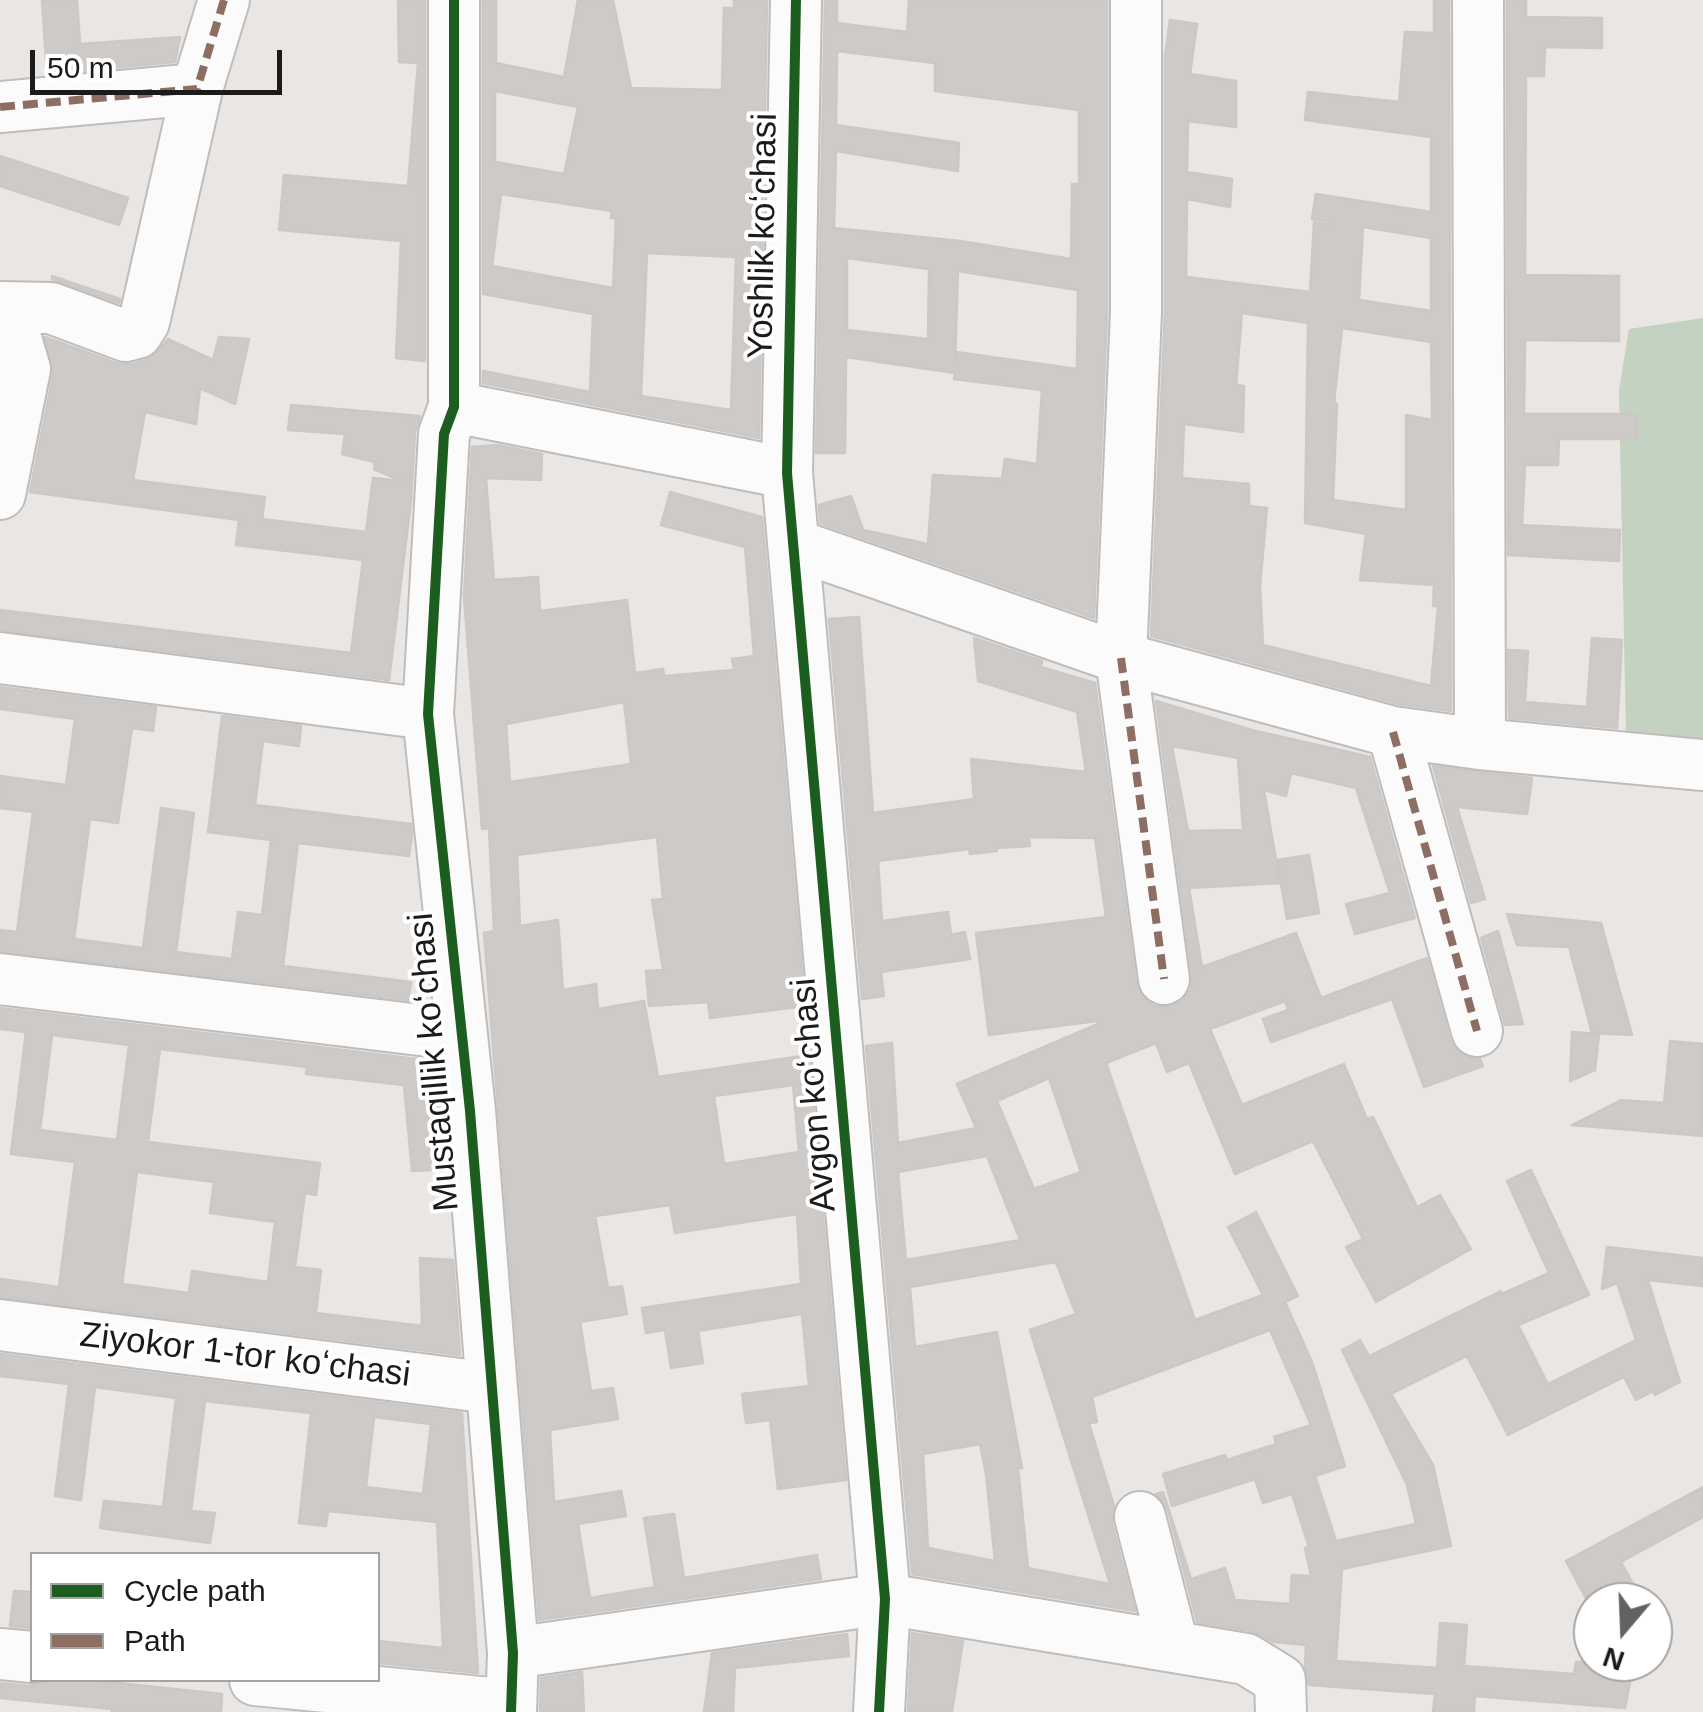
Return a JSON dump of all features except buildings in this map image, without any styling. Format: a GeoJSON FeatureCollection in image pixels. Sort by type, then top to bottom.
{"type":"FeatureCollection","features":[{"type":"Feature","properties":{"kind":"street"},"geometry":{"type":"LineString","coordinates":[[0,308],[51,308],[126,336],[138,333],[144,322],[197,89],[224,0]]}},
{"type":"Feature","properties":{"kind":"street"},"geometry":{"type":"LineString","coordinates":[[454,0],[454,408],[787,473]]}},
{"type":"Feature","properties":{"kind":"street","name":"Yoshlik koʻchasi"},"geometry":{"type":"LineString","coordinates":[[787,473],[796,0]]}},
{"type":"Feature","properties":{"kind":"street"},"geometry":{"type":"LineString","coordinates":[[1136,0],[1136,312],[1121,658],[1164,979]]}},
{"type":"Feature","properties":{"kind":"street"},"geometry":{"type":"LineString","coordinates":[[1478,0],[1480,744]]}},
{"type":"Feature","properties":{"kind":"street"},"geometry":{"type":"LineString","coordinates":[[0,107],[197,89]]}},
{"type":"Feature","properties":{"kind":"street"},"geometry":{"type":"LineString","coordinates":[[0,320],[12,325],[26,369],[0,494]]}},
{"type":"Feature","properties":{"kind":"street","name":"Mustaqillik koʻchasi"},"geometry":{"type":"LineString","coordinates":[[454,408],[444,434],[428,714],[462,1035],[513,1653],[511,1709]]}},
{"type":"Feature","properties":{"kind":"street","name":"Avgon koʻchasi"},"geometry":{"type":"LineString","coordinates":[[787,473],[885,1599],[879,1712]]}},
{"type":"Feature","properties":{"kind":"street"},"geometry":{"type":"LineString","coordinates":[[794,544],[1121,658],[1393,732],[1703,765]]}},
{"type":"Feature","properties":{"kind":"street"},"geometry":{"type":"LineString","coordinates":[[0,658],[428,714]]}},
{"type":"Feature","properties":{"kind":"street"},"geometry":{"type":"LineString","coordinates":[[1393,732],[1477,1031]]}},
{"type":"Feature","properties":{"kind":"street"},"geometry":{"type":"LineString","coordinates":[[0,979],[462,1035]]}},
{"type":"Feature","properties":{"kind":"street","name":"Ziyokor 1-tor koʻchasi"},"geometry":{"type":"LineString","coordinates":[[0,1325],[491,1388]]}},
{"type":"Feature","properties":{"kind":"street"},"geometry":{"type":"LineString","coordinates":[[1140,1517],[1173,1645]]}},
{"type":"Feature","properties":{"kind":"street"},"geometry":{"type":"LineString","coordinates":[[513,1653],[885,1599],[1246,1659],[1280,1680],[1281,1712]]}},
{"type":"Feature","properties":{"kind":"street"},"geometry":{"type":"LineString","coordinates":[[0,1654],[30,1657]]}},
{"type":"Feature","properties":{"kind":"street"},"geometry":{"type":"LineString","coordinates":[[274,1682],[511,1709]]}},
{"type":"Feature","properties":{"kind":"green space"},"geometry":{"type":"Polygon","coordinates":[[[1703,318],[1703,742],[1626,737],[1619,390],[1629,329],[1703,318]]]}},
{"type":"Feature","properties":{"kind":"marked path"},"geometry":{"type":"LineString","coordinates":[[0,107],[197,89],[224,0]]}},
{"type":"Feature","properties":{"kind":"marked path"},"geometry":{"type":"LineString","coordinates":[[1121,658],[1164,979]]}},
{"type":"Feature","properties":{"kind":"marked path"},"geometry":{"type":"LineString","coordinates":[[1393,732],[1477,1031]]}},
{"type":"Feature","properties":{"kind":"cycle path"},"geometry":{"type":"LineString","coordinates":[[454,0],[454,407],[444,434],[428,714],[470,1111],[513,1653],[511,1712]]}},
{"type":"Feature","properties":{"kind":"cycle path"},"geometry":{"type":"LineString","coordinates":[[796,0],[787,473],[885,1599],[879,1712]]}}]}
